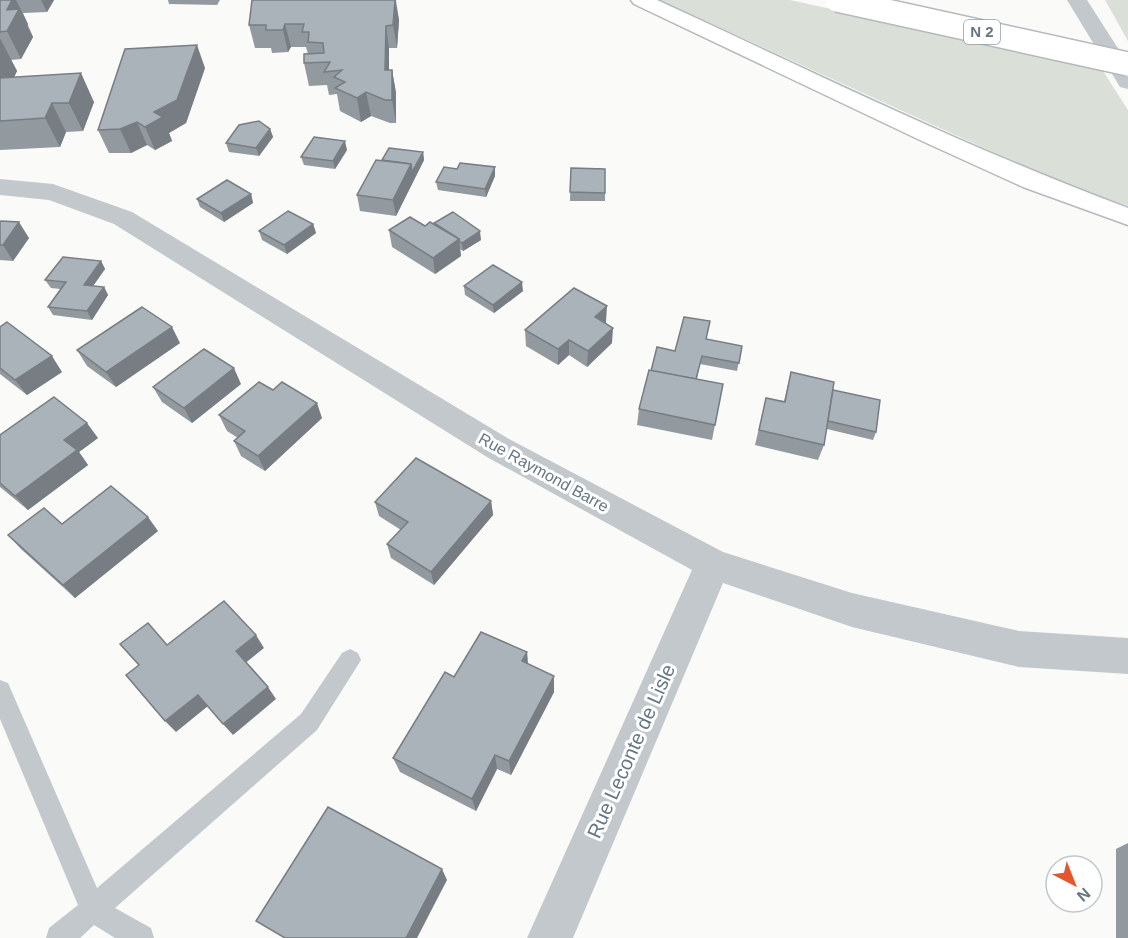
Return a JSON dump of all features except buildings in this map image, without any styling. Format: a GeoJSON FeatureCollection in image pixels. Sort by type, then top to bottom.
{"type":"FeatureCollection","features":[{"type":"Feature","properties":{"kind":"highway"},"geometry":{"type":"LineString","coordinates":[[641,0],[930,136],[1032,181],[1128,217]]}},
{"type":"Feature","properties":{"kind":"highway","name":"N 2"},"geometry":{"type":"LineString","coordinates":[[837,0],[1128,64]]}},
{"type":"Feature","properties":{"kind":"street"},"geometry":{"type":"LineString","coordinates":[[1077,0],[1128,82]]}},
{"type":"Feature","properties":{"kind":"street","name":"Rue Raymond Barre"},"geometry":{"type":"LineString","coordinates":[[0,187],[52,192],[123,218],[498,448],[713,564],[852,610],[1019,649],[1128,656]]}},
{"type":"Feature","properties":{"kind":"street","name":"Rue Leconte de Lisle"},"geometry":{"type":"LineString","coordinates":[[549,938],[713,564]]}},
{"type":"Feature","properties":{"kind":"lane"},"geometry":{"type":"LineString","coordinates":[[59,938],[309,722],[350,660]]}},
{"type":"Feature","properties":{"kind":"lane"},"geometry":{"type":"LineString","coordinates":[[0,691],[93,910],[141,938]]}},
{"type":"Feature","properties":{"kind":"shaded area"},"geometry":{"type":"Polygon","coordinates":[[[659,0],[790,0],[1101,68],[1128,110],[1128,206],[1108,201],[1008,159],[659,0]]]}},
{"type":"Feature","properties":{"kind":"shaded area"},"geometry":{"type":"Polygon","coordinates":[[[1105,0],[1128,0],[1128,41],[1105,0]]]}}]}
